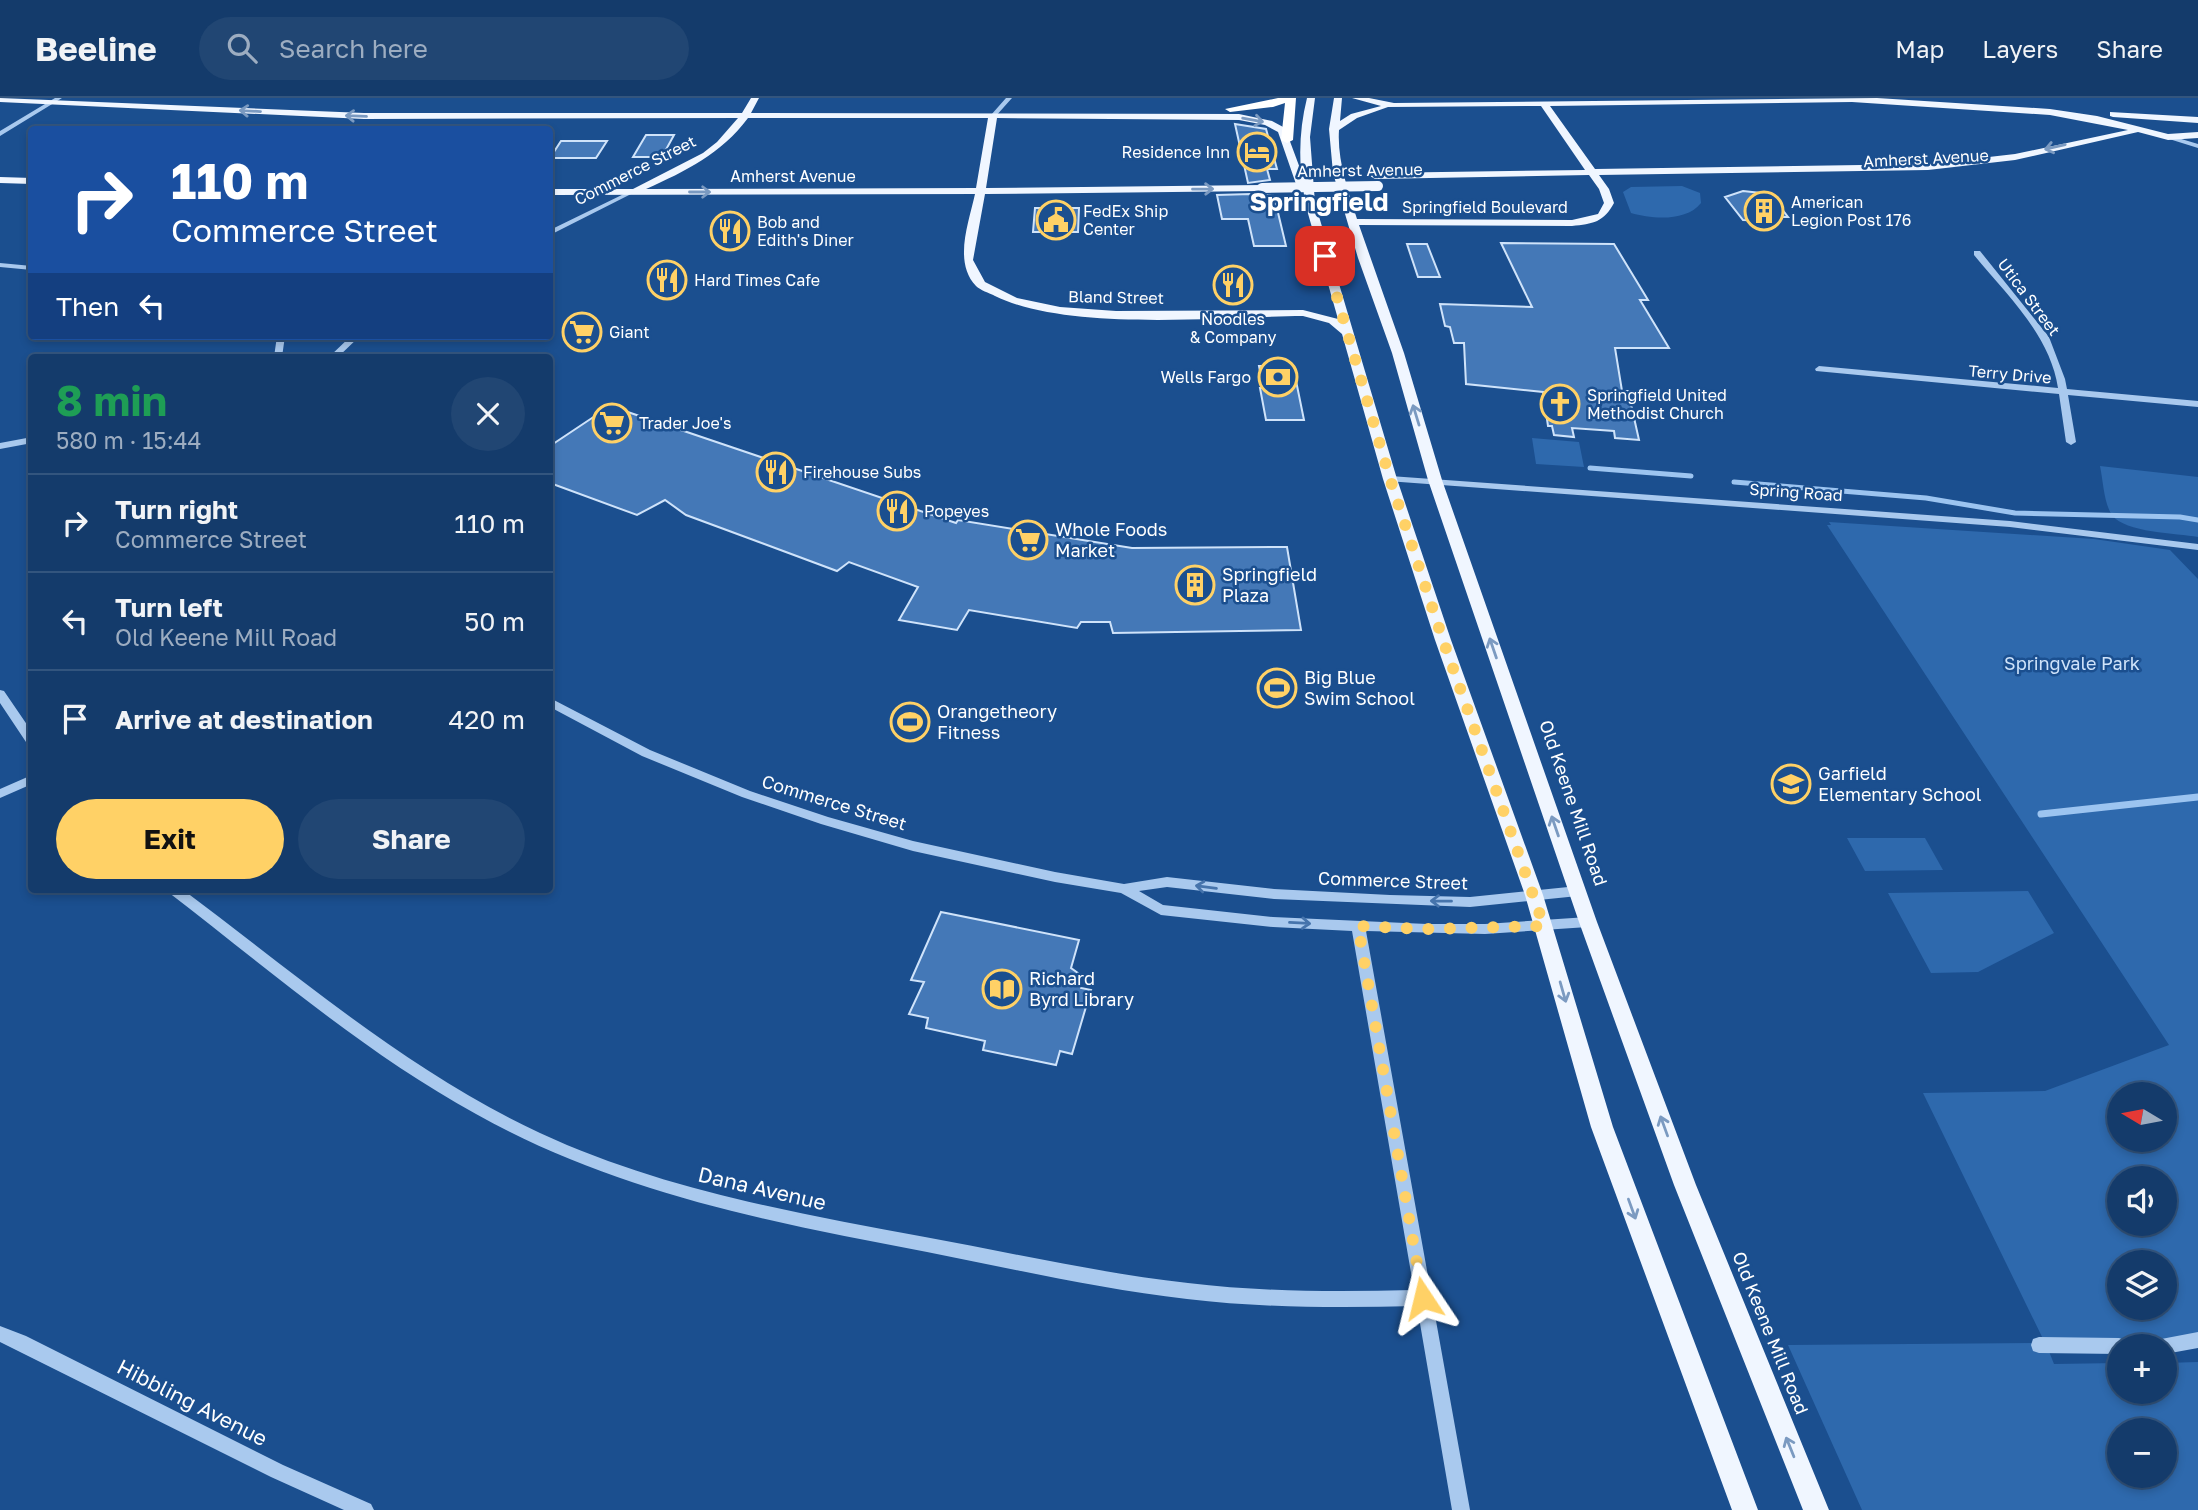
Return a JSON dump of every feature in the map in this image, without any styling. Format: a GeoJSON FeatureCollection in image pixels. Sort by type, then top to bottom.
{"type":"FeatureCollection","features":[{"type":"Feature","properties":{"kind":"highway"},"geometry":{"type":"LineString","coordinates":[[1230,109],[1273,104],[1289,98],[1287,140]]}},
{"type":"Feature","properties":{"kind":"main road","name":"Commerce Street"},"geometry":{"type":"LineString","coordinates":[[632,192],[686,167],[717,148],[738,128],[755,98]]}},
{"type":"Feature","properties":{"kind":"main road"},"geometry":{"type":"LineString","coordinates":[[1310,203],[1304,154],[1311,98]]}},
{"type":"Feature","properties":{"kind":"main road","name":"Old Keene Mill Road"},"geometry":{"type":"LineString","coordinates":[[1338,98],[1334,129],[1338,173],[1352,222],[1398,353],[1435,480],[1588,922],[1713,1259],[1816,1510]]}},
{"type":"Feature","properties":{"kind":"main road"},"geometry":{"type":"LineString","coordinates":[[1356,98],[1394,106]]}},
{"type":"Feature","properties":{"kind":"main road"},"geometry":{"type":"LineString","coordinates":[[1334,129],[1354,116],[1394,106],[1541,101],[1842,99],[2198,120]]}},
{"type":"Feature","properties":{"kind":"main road"},"geometry":{"type":"LineString","coordinates":[[0,100],[56,100],[394,116],[1163,115],[1256,120],[1282,130],[1292,162],[1310,203],[1390,479],[1443,640],[1544,926],[1602,1127],[1745,1510]]}},
{"type":"Feature","properties":{"kind":"main road"},"geometry":{"type":"LineString","coordinates":[[1541,101],[1597,178]]}},
{"type":"Feature","properties":{"kind":"main road"},"geometry":{"type":"LineString","coordinates":[[1163,115],[1178,111],[1230,109]]}},
{"type":"Feature","properties":{"kind":"main road"},"geometry":{"type":"LineString","coordinates":[[2050,113],[2093,128],[2094,134],[2086,140]]}},
{"type":"Feature","properties":{"kind":"main road"},"geometry":{"type":"LineString","coordinates":[[2068,114],[2168,136],[2198,135]]}},
{"type":"Feature","properties":{"kind":"main road"},"geometry":{"type":"LineString","coordinates":[[394,116],[410,119],[415,126]]}},
{"type":"Feature","properties":{"kind":"main road","name":"Bland Street"},"geometry":{"type":"LineString","coordinates":[[993,116],[968,267],[974,281],[1003,296],[1034,307],[1083,314],[1289,313]]}},
{"type":"Feature","properties":{"kind":"main road"},"geometry":{"type":"LineString","coordinates":[[434,126],[447,122],[497,117]]}},
{"type":"Feature","properties":{"kind":"main road"},"geometry":{"type":"LineString","coordinates":[[2143,130],[2198,126]]}},
{"type":"Feature","properties":{"kind":"main road","name":"Amherst Avenue"},"geometry":{"type":"LineString","coordinates":[[1597,178],[1952,165],[2014,157],[2143,130]]}},
{"type":"Feature","properties":{"kind":"main road","name":"Amherst Avenue"},"geometry":{"type":"LineString","coordinates":[[553,192],[1960,174],[2018,166],[2168,136]]}},
{"type":"Feature","properties":{"kind":"main road","name":"Springfield Boulevard"},"geometry":{"type":"LineString","coordinates":[[1352,222],[1584,222],[1597,218],[1607,210],[1607,196],[1597,178]]}},
{"type":"Feature","properties":{"kind":"main road"},"geometry":{"type":"LineString","coordinates":[[0,180],[28,181]]}},
{"type":"Feature","properties":{"kind":"main road","name":"Amherst Avenue"},"geometry":{"type":"LineString","coordinates":[[633,180],[980,187]]}},
{"type":"Feature","properties":{"kind":"main road"},"geometry":{"type":"LineString","coordinates":[[1289,313],[1324,304],[1334,286]]}},
{"type":"Feature","properties":{"kind":"main road"},"geometry":{"type":"LineString","coordinates":[[1289,313],[1328,319],[1348,332]]}},
{"type":"Feature","properties":{"kind":"street"},"geometry":{"type":"LineString","coordinates":[[993,116],[1009,98]]}},
{"type":"Feature","properties":{"kind":"street"},"geometry":{"type":"LineString","coordinates":[[0,134],[56,100]]}},
{"type":"Feature","properties":{"kind":"street"},"geometry":{"type":"LineString","coordinates":[[2168,136],[2198,146]]}},
{"type":"Feature","properties":{"kind":"street","name":"Commerce Street"},"geometry":{"type":"LineString","coordinates":[[553,232],[632,192]]}},
{"type":"Feature","properties":{"kind":"street","name":"Utica Street"},"geometry":{"type":"LineString","coordinates":[[1977,253],[2045,337],[2060,379],[2071,442]]}},
{"type":"Feature","properties":{"kind":"street"},"geometry":{"type":"LineString","coordinates":[[0,265],[28,268]]}},
{"type":"Feature","properties":{"kind":"street"},"geometry":{"type":"LineString","coordinates":[[337,354],[352,340]]}},
{"type":"Feature","properties":{"kind":"street","name":"Terry Drive"},"geometry":{"type":"LineString","coordinates":[[1819,369],[2198,404]]}},
{"type":"Feature","properties":{"kind":"street"},"geometry":{"type":"LineString","coordinates":[[0,446],[28,441]]}},
{"type":"Feature","properties":{"kind":"street","name":"Spring Road"},"geometry":{"type":"LineString","coordinates":[[1390,479],[1435,480],[2010,524],[2198,547]]}},
{"type":"Feature","properties":{"kind":"street"},"geometry":{"type":"LineString","coordinates":[[0,694],[28,736]]}},
{"type":"Feature","properties":{"kind":"street","name":"Commerce Street"},"geometry":{"type":"LineString","coordinates":[[553,704],[646,753],[746,794],[825,821],[999,867],[1124,889],[1167,882],[1274,894],[1470,902],[1577,891]]}},
{"type":"Feature","properties":{"kind":"street"},"geometry":{"type":"LineString","coordinates":[[0,794],[28,781]]}},
{"type":"Feature","properties":{"kind":"street","name":"Commerce Street"},"geometry":{"type":"LineString","coordinates":[[1124,889],[1161,910],[1273,922],[1426,929],[1588,922]]}},
{"type":"Feature","properties":{"kind":"street","name":"Dana Avenue"},"geometry":{"type":"LineString","coordinates":[[178,893],[374,1040],[438,1084],[483,1111],[548,1144],[630,1176],[710,1201],[797,1221],[1125,1282],[1188,1291],[1275,1298],[1423,1298]]}},
{"type":"Feature","properties":{"kind":"street"},"geometry":{"type":"LineString","coordinates":[[1358,926],[1461,1510]]}},
{"type":"Feature","properties":{"kind":"street","name":"Hibbling Avenue"},"geometry":{"type":"LineString","coordinates":[[0,1334],[277,1471],[365,1510]]}},
{"type":"Feature","properties":{"kind":"street"},"geometry":{"type":"LineString","coordinates":[[2177,1344],[2198,1340]]}},
{"type":"Feature","properties":{"kind":"street"},"geometry":{"type":"LineString","coordinates":[[2039,1345],[2107,1346]]}},
{"type":"Feature","properties":{"kind":"green space"},"geometry":{"type":"Polygon","coordinates":[[[1682,186],[1700,193],[1701,203],[1695,209],[1678,216],[1649,217],[1631,213],[1623,192],[1631,187],[1682,186]]]}},
{"type":"Feature","properties":{"kind":"green space"},"geometry":{"type":"Polygon","coordinates":[[[1532,438],[1579,442],[1584,467],[1536,464],[1532,438]]]}},
{"type":"Feature","properties":{"kind":"green space"},"geometry":{"type":"Polygon","coordinates":[[[2100,466],[2198,477],[2198,537],[2139,529],[2119,521],[2107,505],[2100,466]]]}},
{"type":"Feature","properties":{"kind":"green space","name":"Springvale Park"},"geometry":{"type":"Polygon","coordinates":[[[1829,522],[2094,539],[2170,550],[2198,579],[2198,1342],[2177,1342],[2177,1334],[2107,1334],[2107,1343],[2046,1344],[2054,1364],[2107,1363],[2107,1404],[2177,1404],[2177,1363],[2198,1362],[2198,1510],[1862,1510],[1788,1345],[2045,1343],[1923,1093],[2045,1091],[2169,1045],[1827,525],[1831,525],[1829,522]]]}},
{"type":"Feature","properties":{"kind":"green space"},"geometry":{"type":"Polygon","coordinates":[[[1847,838],[1925,838],[1943,870],[1865,871],[1847,838]]]}},
{"type":"Feature","properties":{"kind":"green space"},"geometry":{"type":"Polygon","coordinates":[[[2028,891],[2054,933],[1978,972],[1931,973],[1888,893],[2028,891]]]}},
{"type":"Feature","properties":{"kind":"building"},"geometry":{"type":"Polygon","coordinates":[[[1235,124],[1266,129],[1277,169],[1267,169],[1270,180],[1248,183],[1235,124]]]}},
{"type":"Feature","properties":{"kind":"building"},"geometry":{"type":"Polygon","coordinates":[[[646,135],[674,135],[662,157],[633,157],[646,135]]]}},
{"type":"Feature","properties":{"kind":"building"},"geometry":{"type":"Polygon","coordinates":[[[561,141],[607,141],[596,158],[553,158],[561,141]]]}},
{"type":"Feature","properties":{"kind":"building","name":"American Legion Post 176"},"geometry":{"type":"Polygon","coordinates":[[[1743,191],[1770,194],[1788,217],[1769,217],[1772,221],[1743,220],[1725,197],[1743,191]]]}},
{"type":"Feature","properties":{"kind":"building"},"geometry":{"type":"Polygon","coordinates":[[[1217,195],[1274,196],[1286,246],[1254,246],[1248,219],[1222,219],[1217,195]]]}},
{"type":"Feature","properties":{"kind":"building","name":"FedEx Ship Center"},"geometry":{"type":"Polygon","coordinates":[[[1035,208],[1079,208],[1078,232],[1033,232],[1035,208]]]}},
{"type":"Feature","properties":{"kind":"building"},"geometry":{"type":"Polygon","coordinates":[[[1501,243],[1614,244],[1648,300],[1640,300],[1669,348],[1615,348],[1622,391],[1628,391],[1639,440],[1615,438],[1614,431],[1572,428],[1574,437],[1554,435],[1552,426],[1548,426],[1543,392],[1466,384],[1464,343],[1454,343],[1450,327],[1445,326],[1440,304],[1532,307],[1501,243]]]}},
{"type":"Feature","properties":{"kind":"building"},"geometry":{"type":"Polygon","coordinates":[[[1407,244],[1427,244],[1440,277],[1418,277],[1407,244]]]}},
{"type":"Feature","properties":{"kind":"building"},"geometry":{"type":"Polygon","coordinates":[[[1259,366],[1293,366],[1304,420],[1266,420],[1259,366]]]}},
{"type":"Feature","properties":{"kind":"building"},"geometry":{"type":"Polygon","coordinates":[[[610,406],[956,523],[958,520],[1132,548],[1287,547],[1301,630],[1113,633],[1110,622],[1081,622],[1077,628],[969,610],[957,630],[899,620],[918,587],[849,562],[837,571],[686,515],[665,500],[637,515],[553,484],[553,444],[610,406]]]}},
{"type":"Feature","properties":{"kind":"building","name":"Richard Byrd Library"},"geometry":{"type":"Polygon","coordinates":[[[941,912],[1079,940],[1071,968],[1078,973],[1081,988],[1091,990],[1072,1054],[1060,1051],[1056,1065],[983,1050],[985,1041],[926,1028],[928,1018],[909,1014],[924,982],[911,980],[941,912]]]}},
{"type":"Feature","properties":{"kind":"waterway"},"geometry":{"type":"LineString","coordinates":[[1590,468],[1691,476]]}},
{"type":"Feature","properties":{"kind":"waterway"},"geometry":{"type":"LineString","coordinates":[[1734,482],[1926,498],[2015,513],[2180,517],[2198,520]]}},
{"type":"Feature","properties":{"kind":"waterway"},"geometry":{"type":"LineString","coordinates":[[2041,814],[2198,797]]}},
{"type":"Feature","properties":{"kind":"place","name":"Residence Inn"},"geometry":{"type":"Point","coordinates":[1257,152]}},
{"type":"Feature","properties":{"kind":"place","name":"American Legion Post 176"},"geometry":{"type":"Point","coordinates":[1764,211]}},
{"type":"Feature","properties":{"kind":"place","name":"FedEx Ship Center"},"geometry":{"type":"Point","coordinates":[1056,220]}},
{"type":"Feature","properties":{"kind":"place","name":"Bob and Edith's Diner"},"geometry":{"type":"Point","coordinates":[730,231]}},
{"type":"Feature","properties":{"kind":"place","name":"Hard Times Cafe"},"geometry":{"type":"Point","coordinates":[667,280]}},
{"type":"Feature","properties":{"kind":"place","name":"Noodles & Company"},"geometry":{"type":"Point","coordinates":[1233,285]}},
{"type":"Feature","properties":{"kind":"place","name":"Giant"},"geometry":{"type":"Point","coordinates":[582,332]}},
{"type":"Feature","properties":{"kind":"place","name":"Wells Fargo"},"geometry":{"type":"Point","coordinates":[1278,377]}},
{"type":"Feature","properties":{"kind":"place","name":"Springfield United Methodist Church"},"geometry":{"type":"Point","coordinates":[1560,404]}},
{"type":"Feature","properties":{"kind":"place","name":"Trader Joe's"},"geometry":{"type":"Point","coordinates":[612,423]}},
{"type":"Feature","properties":{"kind":"place","name":"Firehouse Subs"},"geometry":{"type":"Point","coordinates":[776,472]}},
{"type":"Feature","properties":{"kind":"place","name":"Popeyes"},"geometry":{"type":"Point","coordinates":[897,511]}},
{"type":"Feature","properties":{"kind":"place","name":"Whole Foods Market"},"geometry":{"type":"Point","coordinates":[1028,540]}},
{"type":"Feature","properties":{"kind":"place","name":"Springfield Plaza"},"geometry":{"type":"Point","coordinates":[1195,585]}},
{"type":"Feature","properties":{"kind":"place","name":"Big Blue Swim School"},"geometry":{"type":"Point","coordinates":[1277,688]}},
{"type":"Feature","properties":{"kind":"place","name":"Orangetheory Fitness"},"geometry":{"type":"Point","coordinates":[910,722]}},
{"type":"Feature","properties":{"kind":"place","name":"Garfield Elementary School"},"geometry":{"type":"Point","coordinates":[1791,784]}},
{"type":"Feature","properties":{"kind":"place","name":"Richard Byrd Library"},"geometry":{"type":"Point","coordinates":[1002,989]}},
{"type":"Feature","properties":{"kind":"district","name":"Springfield"},"geometry":{"type":"Point","coordinates":[1319,202]}},
{"type":"Feature","properties":{"kind":"route"},"geometry":{"type":"LineString","coordinates":[[1325,256],[1390,479],[1443,640],[1544,926],[1426,929],[1358,926],[1423,1298]]}}]}
